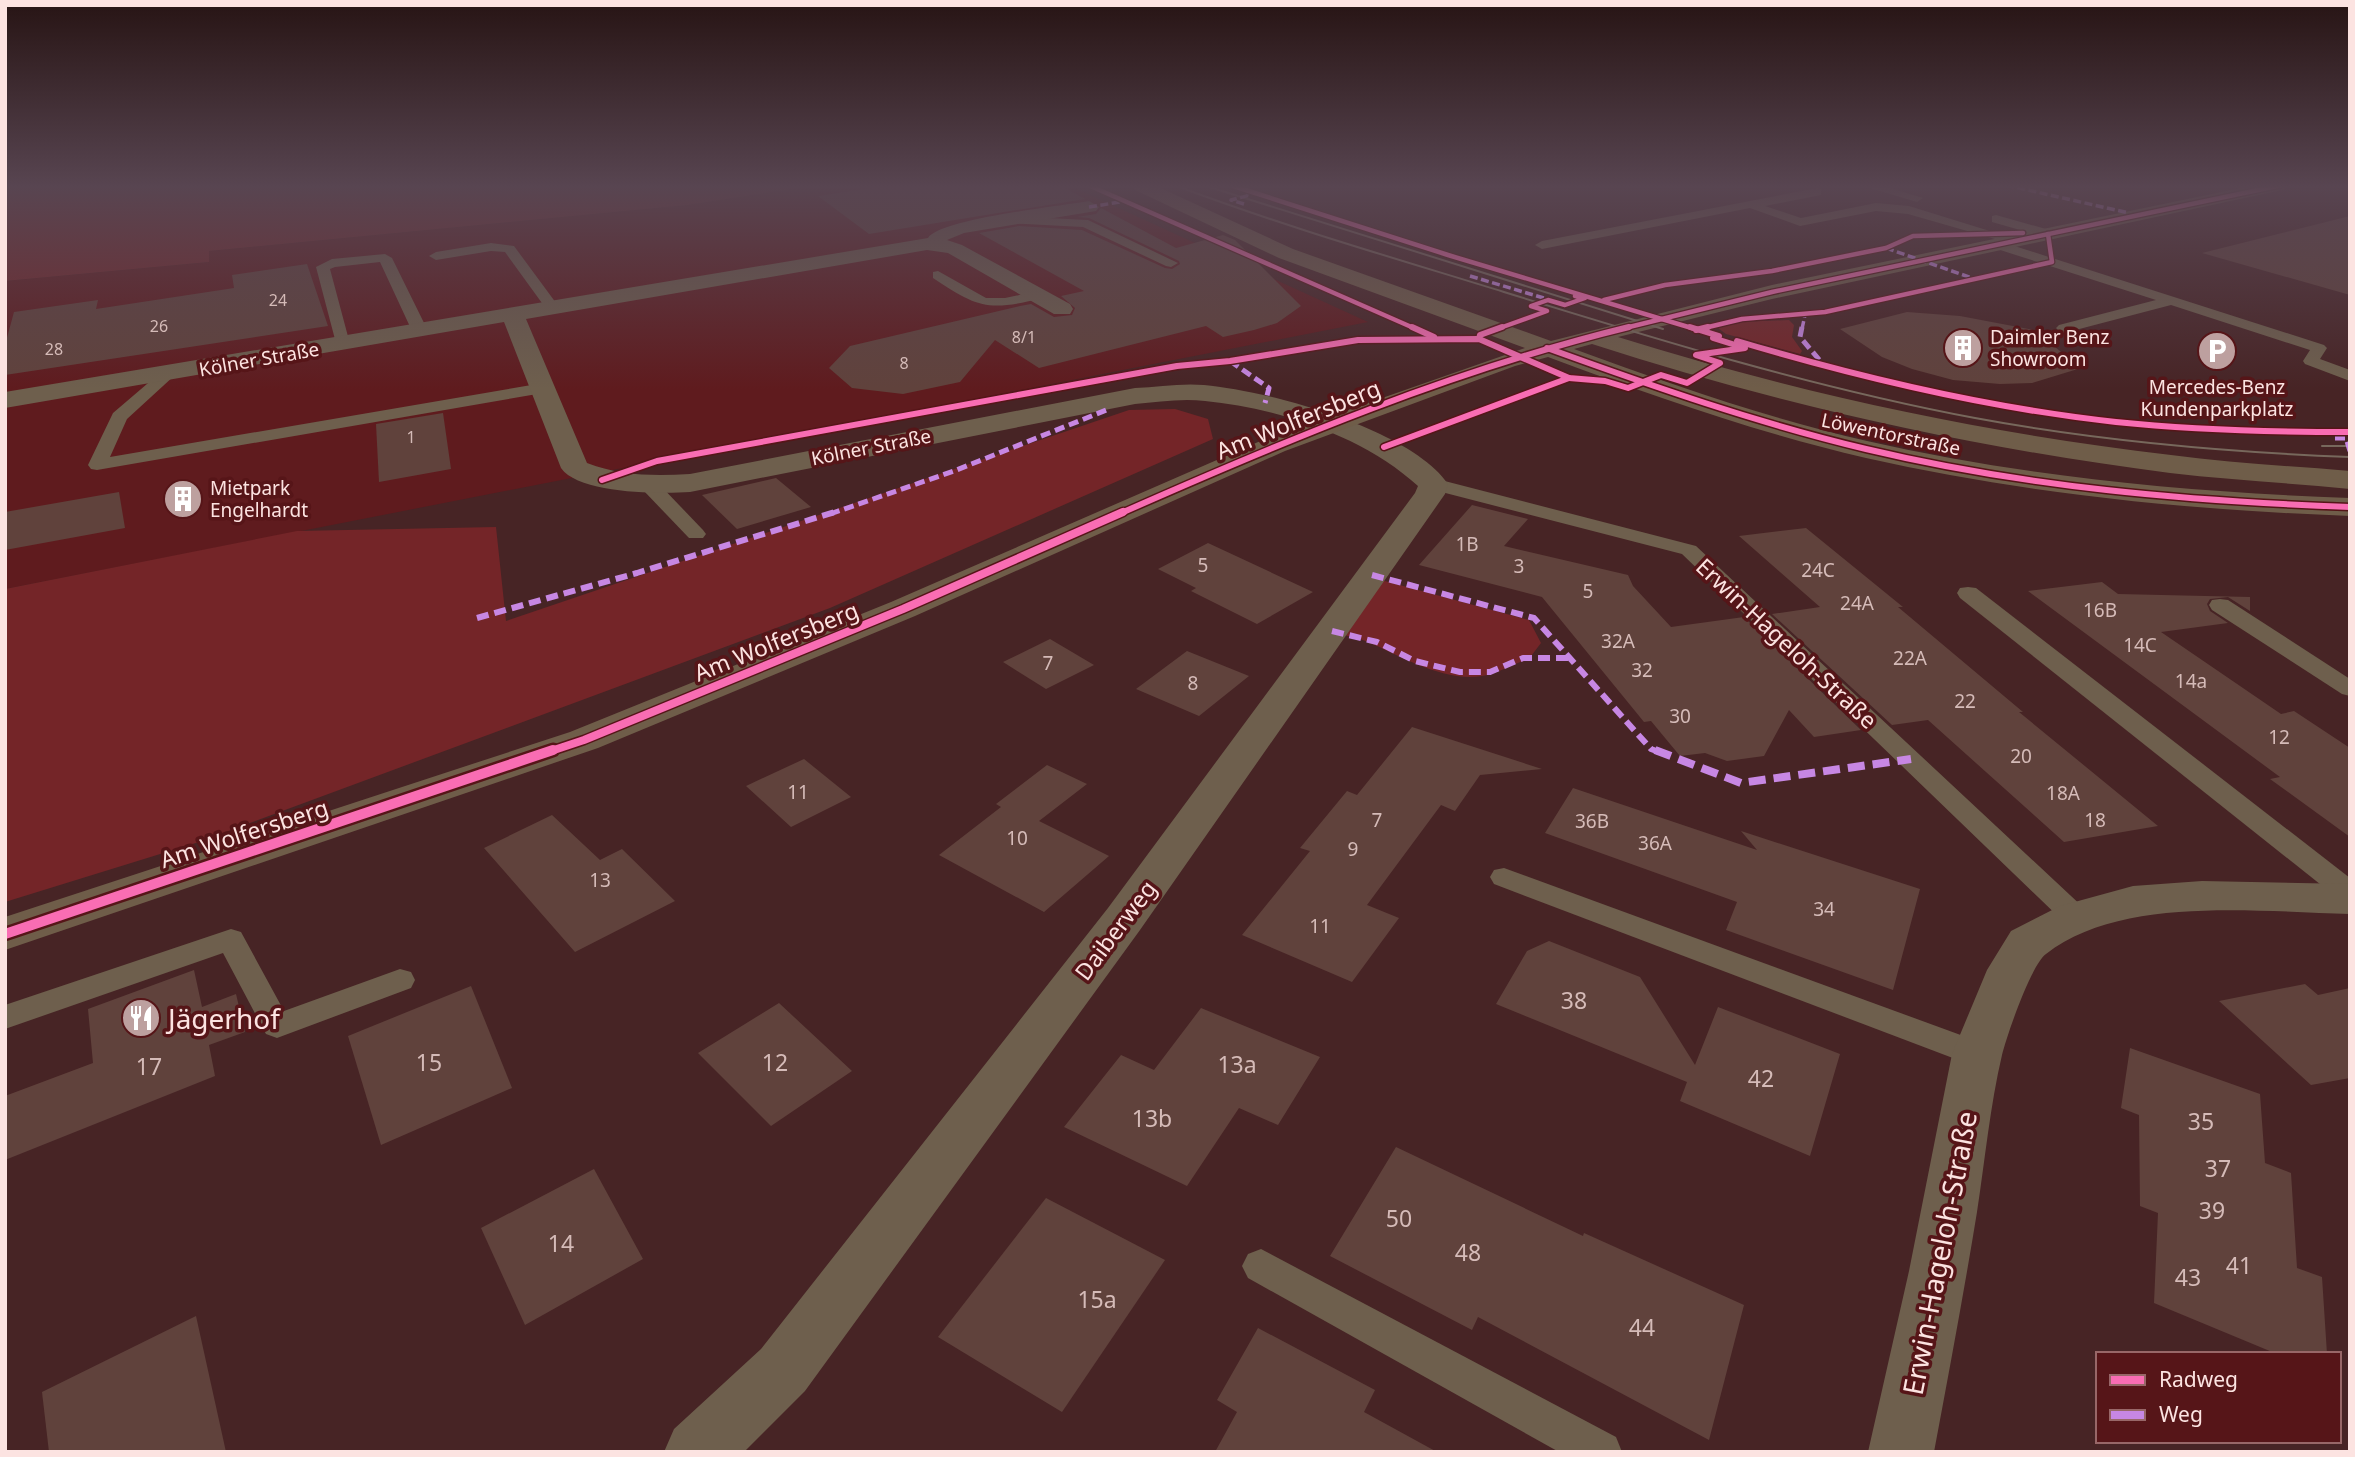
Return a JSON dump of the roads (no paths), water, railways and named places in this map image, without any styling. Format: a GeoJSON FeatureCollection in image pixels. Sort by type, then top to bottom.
{"type":"FeatureCollection","features":[{"type":"Feature","properties":{"kind":"main road","name":"Löwentorstraße"},"geometry":{"type":"LineString","coordinates":[[1287,253],[1701,403],[1801,432],[1899,456],[2010,477],[2142,495],[2275,505],[2350,507]]}},
{"type":"Feature","properties":{"kind":"main road","name":"Löwentorstraße"},"geometry":{"type":"LineString","coordinates":[[1334,253],[1743,382],[1823,403],[1985,436],[2172,464],[2350,480]]}},
{"type":"Feature","properties":{"kind":"main road","name":"Am Wolfersberg"},"geometry":{"type":"LineString","coordinates":[[5,934],[584,740],[904,610],[1275,445],[1454,380],[1548,348],[1593,336],[1772,292],[1959,253]]}},
{"type":"Feature","properties":{"kind":"main road"},"geometry":{"type":"LineString","coordinates":[[1444,310],[1460,331],[1465,354],[1454,380]]}},
{"type":"Feature","properties":{"kind":"street","name":"Kölner Straße"},"geometry":{"type":"LineString","coordinates":[[5,400],[871,253]]}},
{"type":"Feature","properties":{"kind":"street","name":"Kölner Straße"},"geometry":{"type":"LineString","coordinates":[[962,253],[1062,309]]}},
{"type":"Feature","properties":{"kind":"street","name":"Kölner Straße"},"geometry":{"type":"LineString","coordinates":[[864,254],[897,263],[925,264],[973,259]]}},
{"type":"Feature","properties":{"kind":"street","name":"Kölner Straße"},"geometry":{"type":"LineString","coordinates":[[513,315],[576,468],[602,480],[650,486],[690,483],[1135,396],[1202,393],[1265,403],[1328,425]]}},
{"type":"Feature","properties":{"kind":"street"},"geometry":{"type":"LineString","coordinates":[[1328,425],[1384,447],[1424,474],[1433,484]]}},
{"type":"Feature","properties":{"kind":"street","name":"Daiberweg"},"geometry":{"type":"LineString","coordinates":[[697,1452],[783,1370],[1124,919],[1430,494],[1433,484]]}},
{"type":"Feature","properties":{"kind":"street","name":"Erwin-Hageloh-Straße"},"geometry":{"type":"LineString","coordinates":[[1901,1452],[1938,1272],[1977,1054],[2004,982],[2027,943],[2076,917],[2133,901],[2202,896],[2350,899]]}},
{"type":"Feature","properties":{"kind":"lane"},"geometry":{"type":"LineString","coordinates":[[436,256],[454,253]]}},
{"type":"Feature","properties":{"kind":"lane"},"geometry":{"type":"LineString","coordinates":[[512,253],[552,307]]}},
{"type":"Feature","properties":{"kind":"lane"},"geometry":{"type":"LineString","coordinates":[[1152,253],[1171,262]]}},
{"type":"Feature","properties":{"kind":"lane"},"geometry":{"type":"LineString","coordinates":[[2035,253],[2170,301],[2319,348],[2311,361],[2350,376]]}},
{"type":"Feature","properties":{"kind":"lane"},"geometry":{"type":"LineString","coordinates":[[342,344],[323,267],[332,263],[385,257],[420,331]]}},
{"type":"Feature","properties":{"kind":"lane"},"geometry":{"type":"LineString","coordinates":[[939,275],[976,301],[988,304],[1038,295]]}},
{"type":"Feature","properties":{"kind":"lane"},"geometry":{"type":"LineString","coordinates":[[2064,328],[2170,301]]}},
{"type":"Feature","properties":{"kind":"lane"},"geometry":{"type":"LineString","coordinates":[[167,374],[119,417],[97,465],[543,388]]}},
{"type":"Feature","properties":{"kind":"lane","name":"Erwin-Hageloh-Straße"},"geometry":{"type":"LineString","coordinates":[[1433,484],[1689,550],[2076,917]]}},
{"type":"Feature","properties":{"kind":"lane"},"geometry":{"type":"LineString","coordinates":[[650,486],[696,534]]}},
{"type":"Feature","properties":{"kind":"lane"},"geometry":{"type":"LineString","coordinates":[[1968,593],[2350,893]]}},
{"type":"Feature","properties":{"kind":"lane"},"geometry":{"type":"LineString","coordinates":[[2220,605],[2350,689]]}},
{"type":"Feature","properties":{"kind":"lane"},"geometry":{"type":"LineString","coordinates":[[1504,877],[1977,1054]]}},
{"type":"Feature","properties":{"kind":"lane"},"geometry":{"type":"LineString","coordinates":[[5,1017],[231,939],[277,1026],[400,980]]}},
{"type":"Feature","properties":{"kind":"lane"},"geometry":{"type":"LineString","coordinates":[[1261,1266],[1601,1452]]}},
{"type":"Feature","properties":{"kind":"tram line"},"geometry":{"type":"LineString","coordinates":[[1378,253],[1738,362],[1915,406],[2022,426],[2115,439],[2209,449],[2350,457]]}},
{"type":"Feature","properties":{"kind":"tram line"},"geometry":{"type":"LineString","coordinates":[[1420,253],[1663,329]]}},
{"type":"Feature","properties":{"kind":"tram line"},"geometry":{"type":"LineString","coordinates":[[2322,446],[2350,446]]}},
{"type":"Feature","properties":{"kind":"place","name":"Daimler Benz Showroom"},"geometry":{"type":"Point","coordinates":[1963,348]}},
{"type":"Feature","properties":{"kind":"place","name":"Mercedes-Benz Kundenparkplatz"},"geometry":{"type":"Point","coordinates":[2217,351]}},
{"type":"Feature","properties":{"kind":"place","name":"Mietpark Engelhardt"},"geometry":{"type":"Point","coordinates":[183,499]}},
{"type":"Feature","properties":{"kind":"place","name":"Jägerhof"},"geometry":{"type":"Point","coordinates":[141,1018]}}]}
